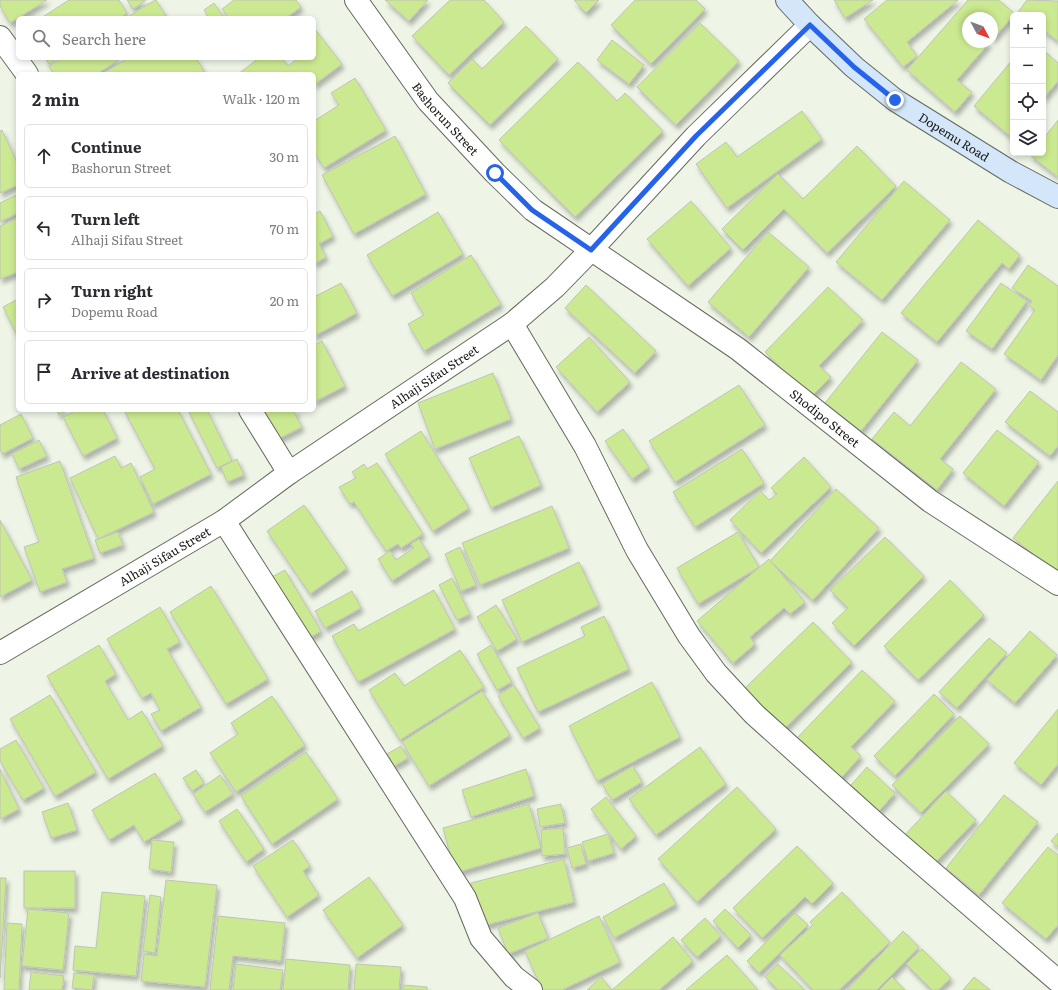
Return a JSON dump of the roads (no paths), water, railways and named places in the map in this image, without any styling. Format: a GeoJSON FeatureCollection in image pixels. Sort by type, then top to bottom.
{"type":"FeatureCollection","features":[{"type":"Feature","properties":{"kind":"main road","name":"Dopemu Road"},"geometry":{"type":"LineString","coordinates":[[787,0],[810,25],[854,67],[895,100],[1004,168],[1058,197]]}},
{"type":"Feature","properties":{"kind":"street","name":"Bashorun Street"},"geometry":{"type":"LineString","coordinates":[[356,0],[428,101],[490,168],[532,210],[591,250]]}},
{"type":"Feature","properties":{"kind":"street","name":"Alhaji Sifau Street"},"geometry":{"type":"LineString","coordinates":[[0,653],[224,521],[289,473],[512,324],[555,287],[696,136],[810,25]]}},
{"type":"Feature","properties":{"kind":"street"},"geometry":{"type":"LineString","coordinates":[[0,37],[16,59]]}},
{"type":"Feature","properties":{"kind":"street"},"geometry":{"type":"LineString","coordinates":[[17,60],[26,72]]}},
{"type":"Feature","properties":{"kind":"street","name":"Shodipo Street"},"geometry":{"type":"LineString","coordinates":[[591,250],[738,348],[930,501],[1058,584]]}},
{"type":"Feature","properties":{"kind":"street"},"geometry":{"type":"LineString","coordinates":[[512,324],[585,446],[637,550],[689,636],[716,673],[754,714],[872,820],[1058,981]]}},
{"type":"Feature","properties":{"kind":"street"},"geometry":{"type":"LineString","coordinates":[[251,412],[289,473]]}},
{"type":"Feature","properties":{"kind":"street"},"geometry":{"type":"LineString","coordinates":[[224,521],[465,898],[480,938],[514,977],[531,990]]}}]}
